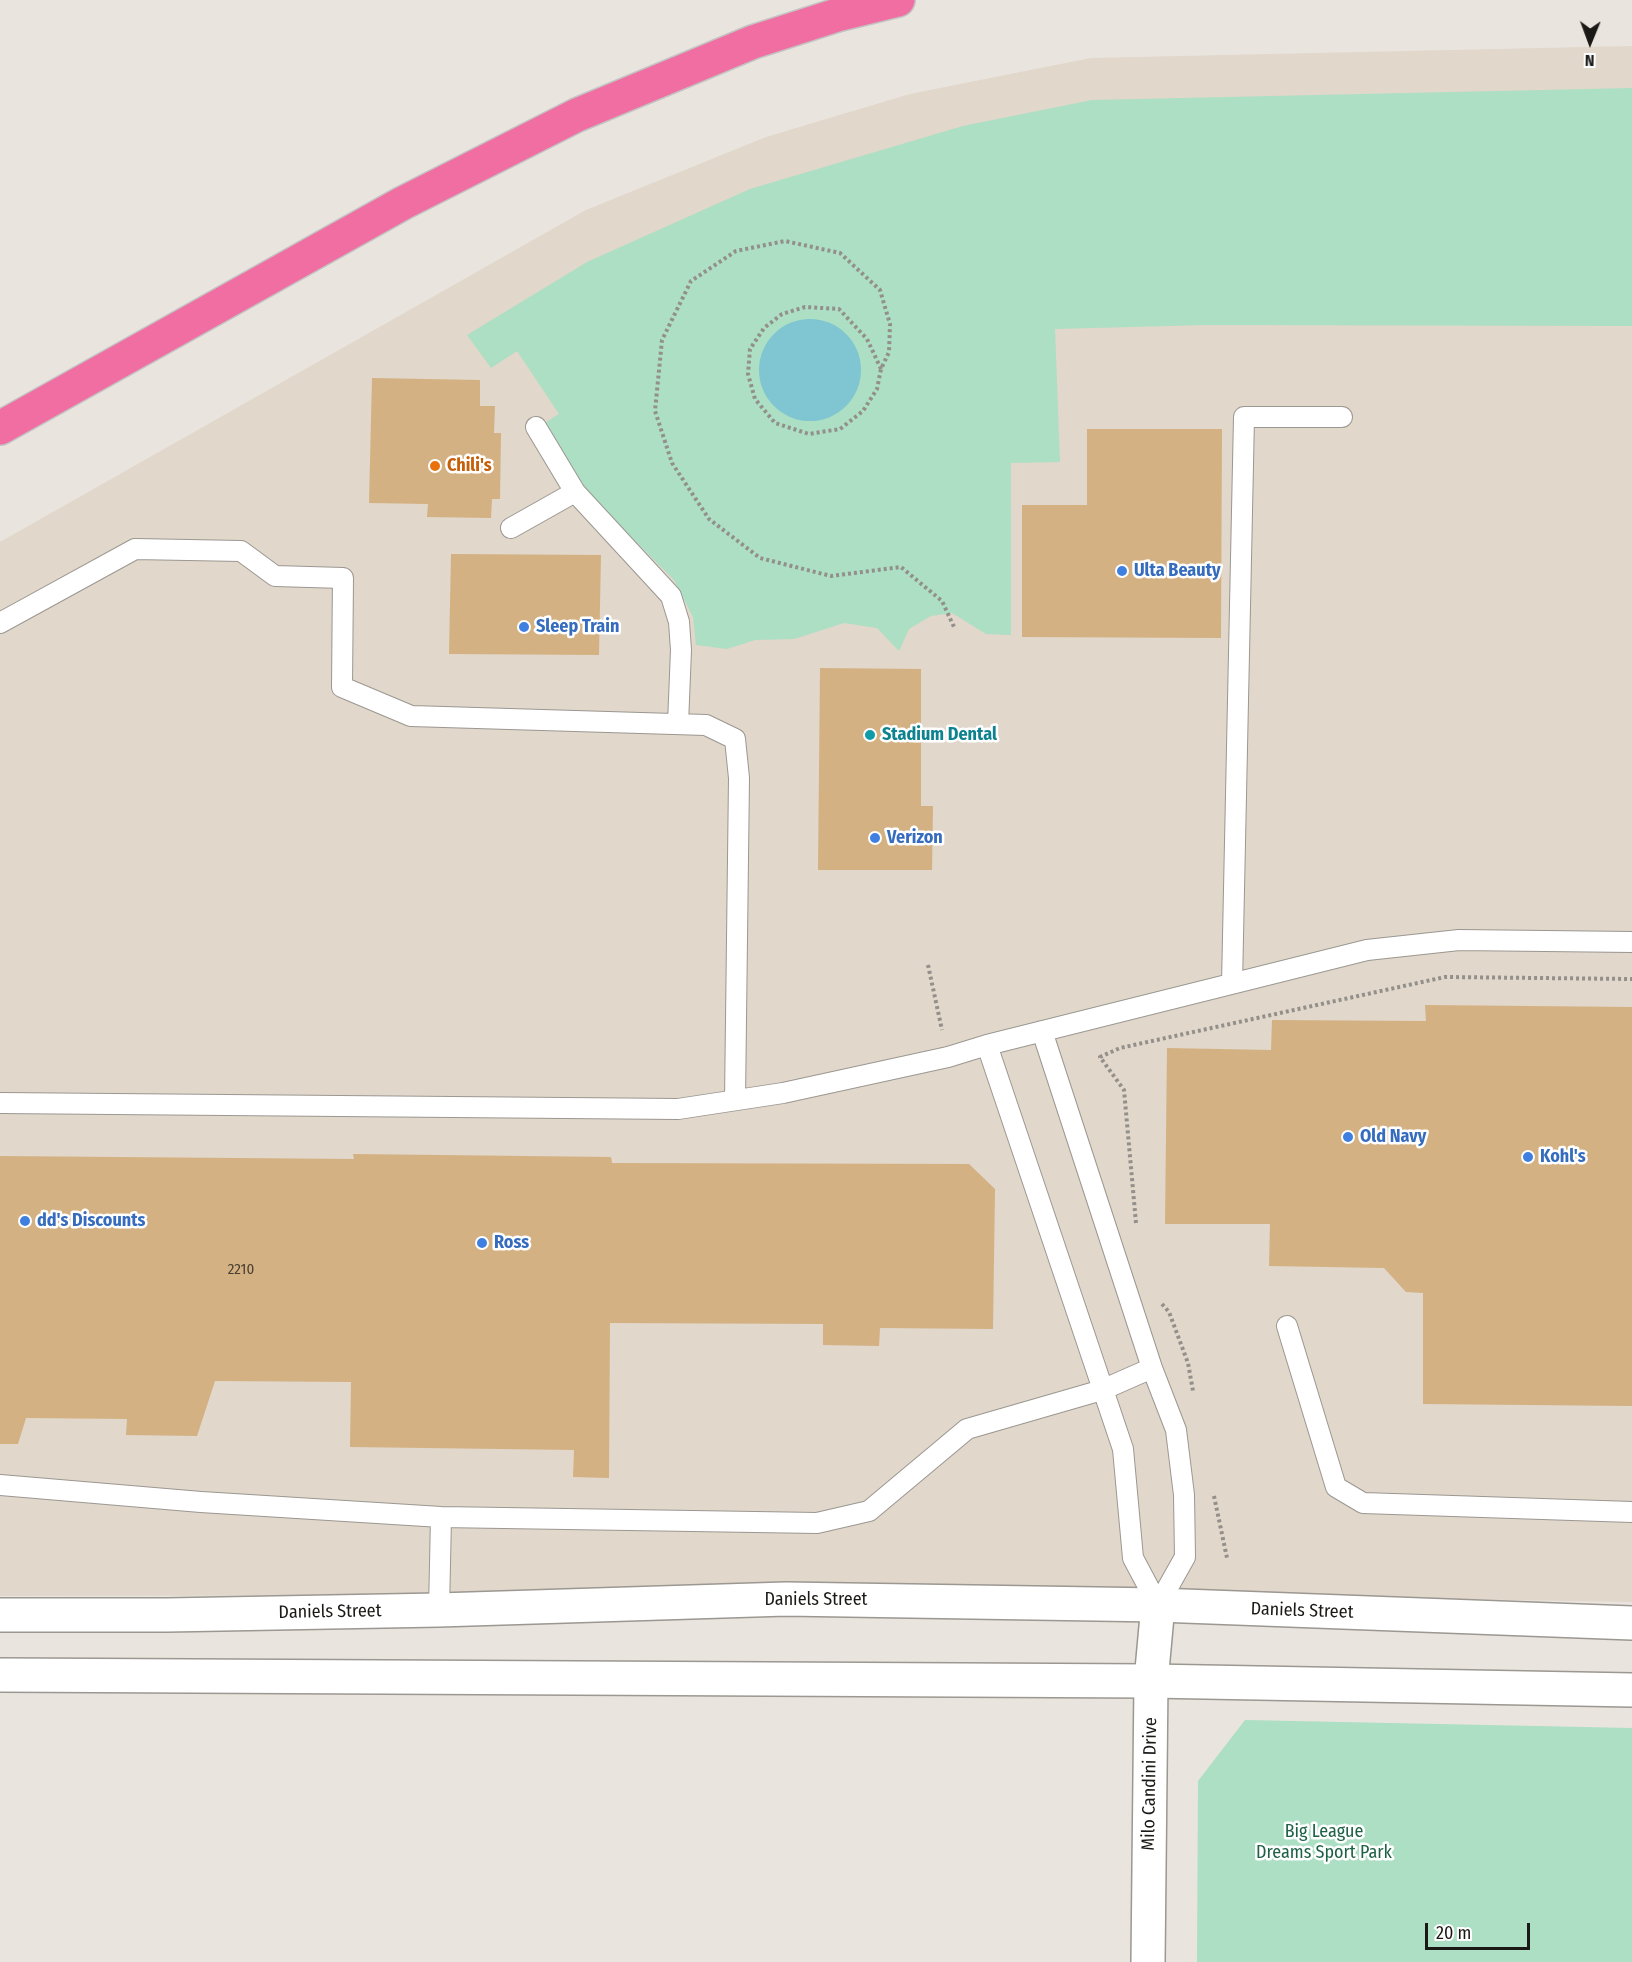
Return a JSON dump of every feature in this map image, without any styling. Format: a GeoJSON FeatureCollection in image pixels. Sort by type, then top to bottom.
{"type":"FeatureCollection","features":[{"type":"Feature","properties":{"kind":"highway"},"geometry":{"type":"LineString","coordinates":[[0,428],[403,203],[577,115],[753,42],[837,15],[898,0]]}},
{"type":"Feature","properties":{"kind":"main road","name":"Daniels Street"},"geometry":{"type":"LineString","coordinates":[[0,1615],[167,1615],[439,1610],[786,1599],[1158,1605],[1632,1623]]}},
{"type":"Feature","properties":{"kind":"main road","name":"Milo Candini Drive"},"geometry":{"type":"LineString","coordinates":[[1148,1962],[1151,1681],[1158,1605]]}},
{"type":"Feature","properties":{"kind":"main road"},"geometry":{"type":"LineString","coordinates":[[0,1675],[1151,1681],[1632,1690]]}},
{"type":"Feature","properties":{"kind":"lane"},"geometry":{"type":"LineString","coordinates":[[1232,984],[1244,417],[1342,417]]}},
{"type":"Feature","properties":{"kind":"lane"},"geometry":{"type":"LineString","coordinates":[[536,427],[575,492],[671,597],[679,622],[681,650],[678,724]]}},
{"type":"Feature","properties":{"kind":"lane"},"geometry":{"type":"LineString","coordinates":[[511,528],[575,492]]}},
{"type":"Feature","properties":{"kind":"lane"},"geometry":{"type":"LineString","coordinates":[[0,623],[135,549],[241,550],[275,576],[343,578],[342,687],[411,717],[706,724],[735,739],[739,778],[735,1100]]}},
{"type":"Feature","properties":{"kind":"lane"},"geometry":{"type":"LineString","coordinates":[[0,1103],[678,1109],[783,1093],[948,1057],[987,1045],[1367,950],[1459,940],[1632,942]]}},
{"type":"Feature","properties":{"kind":"lane"},"geometry":{"type":"LineString","coordinates":[[1042,1031],[1152,1368],[1176,1430],[1184,1495],[1185,1557],[1158,1605]]}},
{"type":"Feature","properties":{"kind":"lane"},"geometry":{"type":"LineString","coordinates":[[987,1045],[1123,1449],[1133,1558],[1158,1605]]}},
{"type":"Feature","properties":{"kind":"lane"},"geometry":{"type":"LineString","coordinates":[[1287,1326],[1336,1487],[1363,1503],[1632,1512]]}},
{"type":"Feature","properties":{"kind":"lane"},"geometry":{"type":"LineString","coordinates":[[0,1485],[201,1502],[441,1516],[817,1523],[870,1511],[968,1429],[1102,1390],[1152,1368]]}},
{"type":"Feature","properties":{"kind":"lane"},"geometry":{"type":"LineString","coordinates":[[439,1610],[441,1516]]}},
{"type":"Feature","properties":{"kind":"path"},"geometry":{"type":"LineString","coordinates":[[881,369],[867,339],[839,309],[805,307],[782,314],[764,328],[750,349],[748,374],[754,399],[775,423],[809,434],[840,429],[863,411],[877,389],[881,369],[889,352],[890,324],[880,290],[840,253],[784,241],[736,251],[691,281],[662,340],[655,411],[672,463],[710,519],[760,558],[831,576],[901,567],[942,601],[954,627]]}},
{"type":"Feature","properties":{"kind":"path"},"geometry":{"type":"LineString","coordinates":[[928,965],[948,1057]]}},
{"type":"Feature","properties":{"kind":"path"},"geometry":{"type":"LineString","coordinates":[[1137,1233],[1124,1090],[1100,1057],[1120,1048],[1445,977],[1632,979]]}},
{"type":"Feature","properties":{"kind":"path"},"geometry":{"type":"LineString","coordinates":[[1155,1296],[1169,1312],[1188,1363],[1194,1397]]}},
{"type":"Feature","properties":{"kind":"path"},"geometry":{"type":"LineString","coordinates":[[1213,1489],[1227,1558]]}},
{"type":"Feature","properties":{"kind":"shaded area"},"geometry":{"type":"Polygon","coordinates":[[[1632,46],[1632,1602],[1171,1594],[0,1596],[0,542],[586,210],[766,137],[910,94],[1091,58],[1632,46]]]}},
{"type":"Feature","properties":{"kind":"green space"},"geometry":{"type":"Polygon","coordinates":[[[1632,88],[1632,326],[1207,325],[1055,329],[1060,462],[1011,463],[1011,635],[986,634],[952,613],[931,616],[909,629],[899,651],[877,628],[844,623],[794,639],[755,640],[727,649],[696,645],[693,617],[674,580],[591,497],[543,424],[559,414],[517,351],[491,368],[467,335],[587,262],[750,189],[963,126],[1092,100],[1632,88]]]}},
{"type":"Feature","properties":{"kind":"green space","name":"Big League Dreams Sport Park"},"geometry":{"type":"Polygon","coordinates":[[[1245,1720],[1632,1728],[1632,1962],[1197,1962],[1198,1781],[1245,1720]]]}},
{"type":"Feature","properties":{"kind":"water"},"geometry":{"type":"Polygon","coordinates":[[[810,319],[830,323],[846,334],[857,350],[861,370],[857,390],[846,406],[830,417],[810,421],[790,417],[774,406],[763,390],[759,370],[763,350],[774,334],[790,323],[810,319]]]}},
{"type":"Feature","properties":{"kind":"building","name":"Chili's"},"geometry":{"type":"Polygon","coordinates":[[[372,378],[480,380],[480,406],[495,406],[494,433],[501,433],[500,499],[492,499],[491,518],[427,517],[428,504],[369,503],[372,378]]]}},
{"type":"Feature","properties":{"kind":"building","name":"Ulta Beauty"},"geometry":{"type":"Polygon","coordinates":[[[1087,429],[1222,429],[1221,638],[1022,637],[1022,505],[1087,505],[1087,429]]]}},
{"type":"Feature","properties":{"kind":"building"},"geometry":{"type":"Polygon","coordinates":[[[451,554],[601,555],[599,655],[449,654],[451,554]]]}},
{"type":"Feature","properties":{"kind":"building","name":"Stadium Dental"},"geometry":{"type":"Polygon","coordinates":[[[820,668],[921,669],[921,806],[933,806],[932,870],[818,870],[820,668]]]}},
{"type":"Feature","properties":{"kind":"building"},"geometry":{"type":"Polygon","coordinates":[[[1425,1005],[1632,1007],[1632,1406],[1423,1404],[1423,1293],[1406,1292],[1384,1268],[1269,1266],[1270,1224],[1165,1224],[1167,1048],[1271,1050],[1272,1020],[1426,1021],[1425,1005]]]}},
{"type":"Feature","properties":{"kind":"building"},"geometry":{"type":"Polygon","coordinates":[[[353,1154],[611,1157],[612,1163],[969,1164],[995,1189],[993,1329],[880,1328],[879,1346],[823,1345],[823,1324],[610,1323],[609,1478],[573,1477],[574,1450],[350,1447],[351,1382],[215,1381],[197,1436],[126,1435],[127,1419],[26,1418],[18,1444],[0,1444],[0,1156],[354,1159],[353,1154]]]}},
{"type":"Feature","properties":{"kind":"place","name":"Chili's"},"geometry":{"type":"Point","coordinates":[435,466]}},
{"type":"Feature","properties":{"kind":"place","name":"Ulta Beauty"},"geometry":{"type":"Point","coordinates":[1122,571]}},
{"type":"Feature","properties":{"kind":"place","name":"Sleep Train"},"geometry":{"type":"Point","coordinates":[524,627]}},
{"type":"Feature","properties":{"kind":"place","name":"Stadium Dental"},"geometry":{"type":"Point","coordinates":[870,735]}},
{"type":"Feature","properties":{"kind":"place","name":"Verizon"},"geometry":{"type":"Point","coordinates":[875,838]}},
{"type":"Feature","properties":{"kind":"place","name":"Old Navy"},"geometry":{"type":"Point","coordinates":[1348,1137]}},
{"type":"Feature","properties":{"kind":"place","name":"Kohl's"},"geometry":{"type":"Point","coordinates":[1528,1157]}},
{"type":"Feature","properties":{"kind":"place","name":"dd's Discounts"},"geometry":{"type":"Point","coordinates":[25,1221]}},
{"type":"Feature","properties":{"kind":"place","name":"Ross"},"geometry":{"type":"Point","coordinates":[482,1243]}}]}
